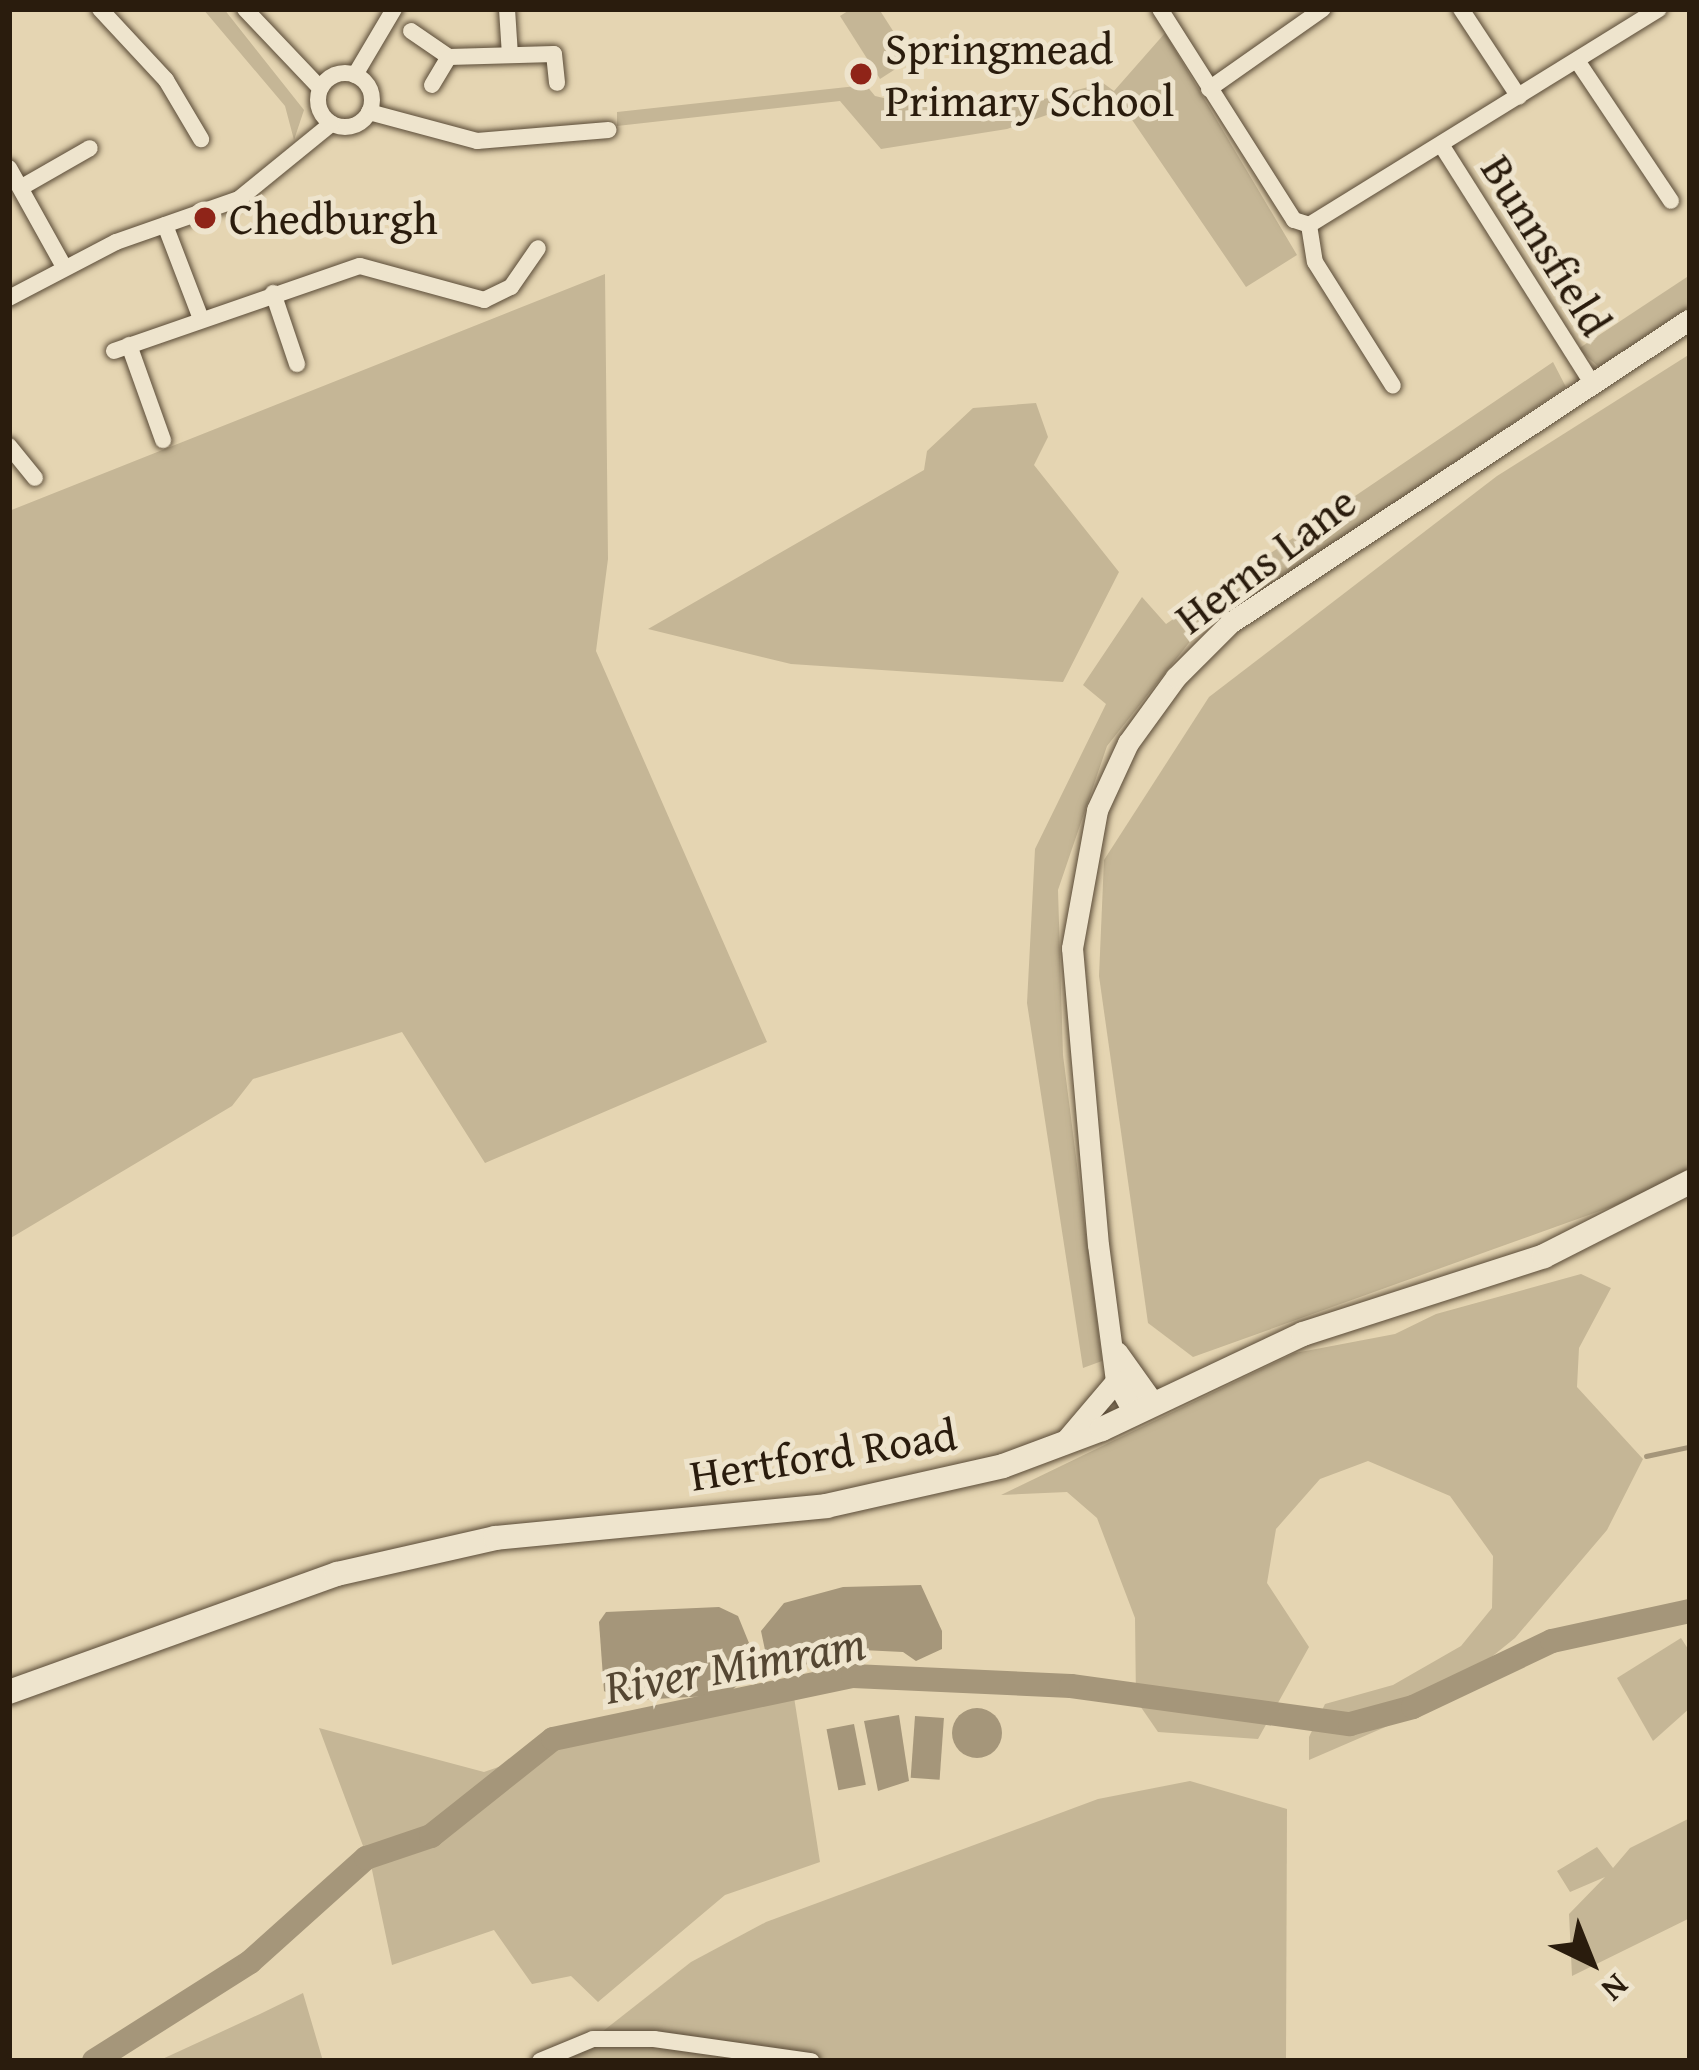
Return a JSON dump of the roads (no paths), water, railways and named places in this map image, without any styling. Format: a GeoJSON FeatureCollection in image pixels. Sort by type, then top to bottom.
{"type":"FeatureCollection","features":[{"type":"Feature","properties":{"kind":"main road","name":"Hertford Road"},"geometry":{"type":"LineString","coordinates":[[13,1682],[337,1574],[495,1538],[826,1506],[1061,1446],[1303,1334],[1544,1256],[1690,1182]]}},
{"type":"Feature","properties":{"kind":"street"},"geometry":{"type":"LineString","coordinates":[[100,9],[166,80],[201,139]]}},
{"type":"Feature","properties":{"kind":"street"},"geometry":{"type":"LineString","coordinates":[[245,9],[320,88]]}},
{"type":"Feature","properties":{"kind":"street"},"geometry":{"type":"LineString","coordinates":[[355,76],[394,9]]}},
{"type":"Feature","properties":{"kind":"street"},"geometry":{"type":"LineString","coordinates":[[507,9],[510,55]]}},
{"type":"Feature","properties":{"kind":"street"},"geometry":{"type":"LineString","coordinates":[[1160,9],[1294,220],[1309,225],[1578,62],[1646,12]]}},
{"type":"Feature","properties":{"kind":"street"},"geometry":{"type":"LineString","coordinates":[[1209,89],[1323,9]]}},
{"type":"Feature","properties":{"kind":"street"},"geometry":{"type":"LineString","coordinates":[[1461,9],[1519,97]]}},
{"type":"Feature","properties":{"kind":"street"},"geometry":{"type":"LineString","coordinates":[[411,31],[449,57],[554,54],[557,83]]}},
{"type":"Feature","properties":{"kind":"street"},"geometry":{"type":"LineString","coordinates":[[432,85],[449,57]]}},
{"type":"Feature","properties":{"kind":"street"},"geometry":{"type":"LineString","coordinates":[[1578,62],[1670,201]]}},
{"type":"Feature","properties":{"kind":"street"},"geometry":{"type":"LineString","coordinates":[[355,76],[368,87],[369,112],[348,127],[331,124],[318,104],[320,88],[332,77],[355,76]]}},
{"type":"Feature","properties":{"kind":"street"},"geometry":{"type":"LineString","coordinates":[[369,112],[477,141],[609,130]]}},
{"type":"Feature","properties":{"kind":"street"},"geometry":{"type":"LineString","coordinates":[[9,298],[63,265],[239,200],[331,124]]}},
{"type":"Feature","properties":{"kind":"street","name":"Bunnsfield"},"geometry":{"type":"LineString","coordinates":[[1442,146],[1592,382]]}},
{"type":"Feature","properties":{"kind":"street"},"geometry":{"type":"LineString","coordinates":[[22,187],[90,148]]}},
{"type":"Feature","properties":{"kind":"street"},"geometry":{"type":"LineString","coordinates":[[9,168],[63,265]]}},
{"type":"Feature","properties":{"kind":"street"},"geometry":{"type":"LineString","coordinates":[[165,225],[201,319]]}},
{"type":"Feature","properties":{"kind":"street"},"geometry":{"type":"LineString","coordinates":[[1309,225],[1315,262],[1393,386]]}},
{"type":"Feature","properties":{"kind":"street"},"geometry":{"type":"LineString","coordinates":[[163,440],[122,348],[359,266],[484,299],[511,287],[538,248]]}},
{"type":"Feature","properties":{"kind":"street"},"geometry":{"type":"LineString","coordinates":[[273,293],[297,364]]}},
{"type":"Feature","properties":{"kind":"street","name":"Herns Lane"},"geometry":{"type":"LineString","coordinates":[[1116,1381],[1117,1352],[1098,1245],[1072,948],[1097,810],[1128,743],[1176,677],[1230,623],[1690,319]]}},
{"type":"Feature","properties":{"kind":"street"},"geometry":{"type":"LineString","coordinates":[[9,446],[34,478]]}},
{"type":"Feature","properties":{"kind":"street","name":"Herns Lane"},"geometry":{"type":"LineString","coordinates":[[1117,1352],[1144,1409]]}},
{"type":"Feature","properties":{"kind":"street"},"geometry":{"type":"LineString","coordinates":[[1061,1446],[1116,1381],[1144,1409]]}},
{"type":"Feature","properties":{"kind":"street"},"geometry":{"type":"LineString","coordinates":[[540,2061],[613,2039],[811,2061]]}},
{"type":"Feature","properties":{"kind":"water"},"geometry":{"type":"Polygon","coordinates":[[[921,1585],[942,1631],[942,1649],[916,1661],[903,1652],[862,1650],[781,1671],[765,1650],[761,1631],[784,1603],[843,1587],[921,1585]]]}},
{"type":"Feature","properties":{"kind":"water"},"geometry":{"type":"Polygon","coordinates":[[[719,1607],[738,1616],[751,1648],[750,1675],[726,1695],[620,1701],[604,1691],[599,1622],[606,1612],[719,1607]]]}},
{"type":"Feature","properties":{"kind":"water"},"geometry":{"type":"Polygon","coordinates":[[[977,1708],[994,1716],[1002,1733],[994,1750],[977,1758],[960,1750],[952,1733],[960,1716],[977,1708]]]}},
{"type":"Feature","properties":{"kind":"water"},"geometry":{"type":"Polygon","coordinates":[[[899,1715],[909,1781],[878,1791],[864,1721],[899,1715]]]}},
{"type":"Feature","properties":{"kind":"water"},"geometry":{"type":"Polygon","coordinates":[[[915,1716],[944,1718],[940,1780],[911,1778],[915,1716]]]}},
{"type":"Feature","properties":{"kind":"water"},"geometry":{"type":"Polygon","coordinates":[[[854,1724],[866,1785],[838,1790],[827,1729],[854,1724]]]}},
{"type":"Feature","properties":{"kind":"waterway"},"geometry":{"type":"LineString","coordinates":[[1646,1456],[1688,1447]]}},
{"type":"Feature","properties":{"kind":"waterway","name":"River Mimram"},"geometry":{"type":"LineString","coordinates":[[94,2061],[250,1962],[366,1858],[431,1836],[553,1739],[853,1676],[1071,1686],[1350,1724],[1413,1707],[1552,1641],[1690,1611]]}},
{"type":"Feature","properties":{"kind":"place","name":"Springmead Primary School"},"geometry":{"type":"Point","coordinates":[861,74]}},
{"type":"Feature","properties":{"kind":"place","name":"Chedburgh"},"geometry":{"type":"Point","coordinates":[205,218]}}]}
